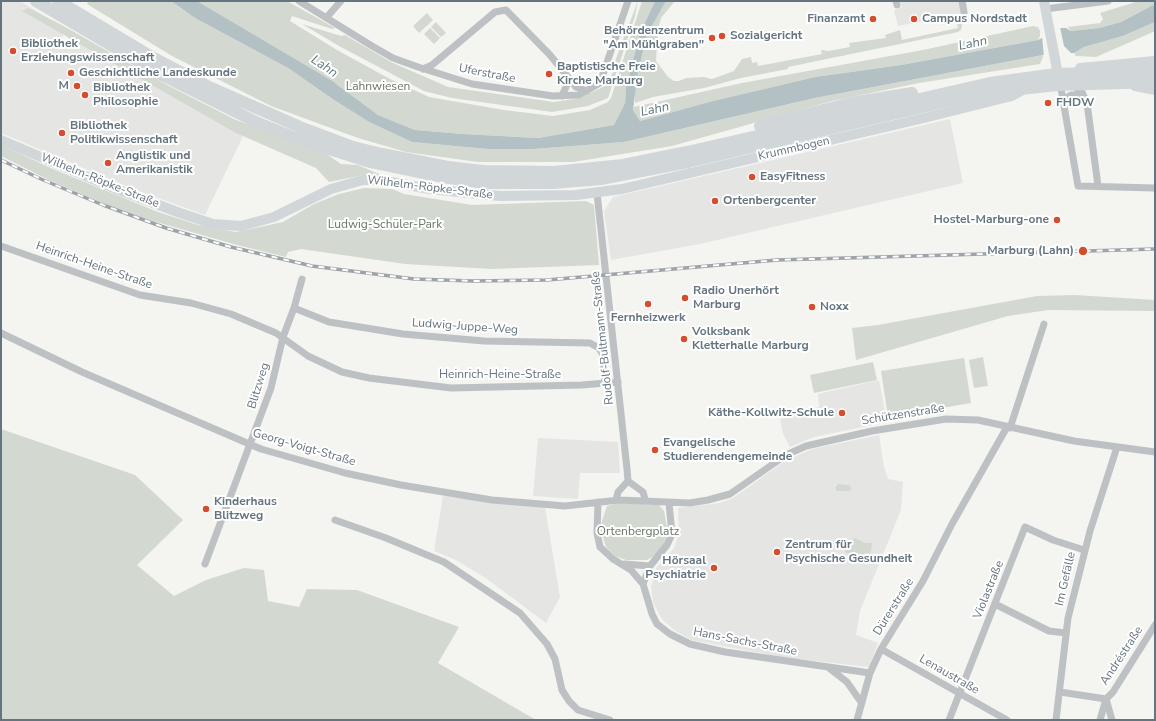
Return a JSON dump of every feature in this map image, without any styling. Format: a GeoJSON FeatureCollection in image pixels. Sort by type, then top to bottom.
{"type":"FeatureCollection","features":[{"type":"Feature","properties":{"kind":"highway"},"geometry":{"type":"LineString","coordinates":[[36,1],[162,75],[252,120],[350,157],[418,173],[485,183],[575,182],[668,166],[870,99],[1020,81]]}},
{"type":"Feature","properties":{"kind":"highway"},"geometry":{"type":"LineString","coordinates":[[58,1],[150,56],[209,87],[272,116],[353,147],[416,162],[483,171],[554,172],[598,168],[674,155],[958,89],[1015,79],[1082,72],[1155,71]]}},
{"type":"Feature","properties":{"kind":"highway"},"geometry":{"type":"LineString","coordinates":[[71,1],[95,24]]}},
{"type":"Feature","properties":{"kind":"highway"},"geometry":{"type":"LineString","coordinates":[[758,135],[992,93],[1057,85],[1155,82]]}},
{"type":"Feature","properties":{"kind":"main road"},"geometry":{"type":"LineString","coordinates":[[1045,8],[1058,72],[1075,87],[1140,86],[1155,90]]}},
{"type":"Feature","properties":{"kind":"main road"},"geometry":{"type":"LineString","coordinates":[[1058,72],[1155,61]]}},
{"type":"Feature","properties":{"kind":"main road","name":"Krummbogen"},"geometry":{"type":"LineString","coordinates":[[991,101],[1003,95],[1020,81],[1034,75],[1058,72]]}},
{"type":"Feature","properties":{"kind":"main road","name":"Krummbogen"},"geometry":{"type":"LineString","coordinates":[[597,193],[659,181],[1012,96],[1033,83],[1058,72]]}},
{"type":"Feature","properties":{"kind":"main road","name":"Wilhelm-Röpke-Straße"},"geometry":{"type":"LineString","coordinates":[[1,140],[123,192],[199,220],[226,226],[241,226],[260,222],[281,214],[331,189],[363,180],[379,180],[430,189],[500,196],[554,196],[597,193]]}},
{"type":"Feature","properties":{"kind":"street","name":"Uferstraße"},"geometry":{"type":"LineString","coordinates":[[299,1],[393,58],[438,74],[472,84],[562,96],[579,95],[587,92]]}},
{"type":"Feature","properties":{"kind":"street"},"geometry":{"type":"LineString","coordinates":[[326,18],[341,1]]}},
{"type":"Feature","properties":{"kind":"street"},"geometry":{"type":"LineString","coordinates":[[423,69],[432,65],[495,12],[504,9],[511,13],[550,55],[576,87],[587,92],[601,81],[628,1]]}},
{"type":"Feature","properties":{"kind":"street"},"geometry":{"type":"LineString","coordinates":[[962,1],[964,12]]}},
{"type":"Feature","properties":{"kind":"street"},"geometry":{"type":"LineString","coordinates":[[1045,8],[1108,1]]}},
{"type":"Feature","properties":{"kind":"street"},"geometry":{"type":"LineString","coordinates":[[438,60],[436,66],[438,74]]}},
{"type":"Feature","properties":{"kind":"street"},"geometry":{"type":"LineString","coordinates":[[1058,72],[1078,186],[1155,188]]}},
{"type":"Feature","properties":{"kind":"street"},"geometry":{"type":"LineString","coordinates":[[562,96],[569,80]]}},
{"type":"Feature","properties":{"kind":"street"},"geometry":{"type":"LineString","coordinates":[[1075,87],[1082,92],[1087,102],[1098,186]]}},
{"type":"Feature","properties":{"kind":"street"},"geometry":{"type":"LineString","coordinates":[[1064,106],[1066,98],[1071,95],[1079,96],[1087,102]]}},
{"type":"Feature","properties":{"kind":"street","name":"Rudolf-Bultmann-Straße"},"geometry":{"type":"LineString","coordinates":[[597,193],[628,481]]}},
{"type":"Feature","properties":{"kind":"street","name":"Heinrich-Heine-Straße"},"geometry":{"type":"LineString","coordinates":[[1,246],[140,295],[192,303],[212,308],[252,323],[283,337],[296,349],[342,372],[369,378],[452,388],[605,384],[618,382]]}},
{"type":"Feature","properties":{"kind":"street","name":"Blitzweg"},"geometry":{"type":"LineString","coordinates":[[205,564],[271,388],[283,337],[294,308],[302,279]]}},
{"type":"Feature","properties":{"kind":"street","name":"Ludwig-Juppe-Weg"},"geometry":{"type":"LineString","coordinates":[[294,308],[329,322],[404,334],[484,341],[590,343],[599,348],[603,355],[605,384]]}},
{"type":"Feature","properties":{"kind":"street","name":"Dürerstraße"},"geometry":{"type":"LineString","coordinates":[[856,720],[870,673],[881,649],[923,581],[952,524],[1009,427],[1044,324]]}},
{"type":"Feature","properties":{"kind":"street","name":"Georg-Voigt-Straße"},"geometry":{"type":"LineString","coordinates":[[1,333],[75,369],[250,445],[345,473],[401,485],[492,500],[565,506],[598,502]]}},
{"type":"Feature","properties":{"kind":"street","name":"Schützenstraße"},"geometry":{"type":"LineString","coordinates":[[669,503],[708,500],[730,494],[786,455],[798,449],[823,441],[946,418],[971,419],[1074,441],[1155,452]]}},
{"type":"Feature","properties":{"kind":"street","name":"Im Gefälle"},"geometry":{"type":"LineString","coordinates":[[1056,720],[1066,634],[1084,550],[1116,447]]}},
{"type":"Feature","properties":{"kind":"street"},"geometry":{"type":"LineString","coordinates":[[616,500],[618,492],[628,481],[643,492],[645,500]]}},
{"type":"Feature","properties":{"kind":"street"},"geometry":{"type":"LineString","coordinates":[[616,500],[645,500],[669,503],[672,534],[667,545],[650,566],[643,584],[631,570],[608,556],[600,547],[597,533],[598,502],[616,500]]}},
{"type":"Feature","properties":{"kind":"street"},"geometry":{"type":"LineString","coordinates":[[335,520],[386,538],[444,562],[520,613],[547,644],[555,659],[562,690],[569,701],[578,710],[606,719]]}},
{"type":"Feature","properties":{"kind":"street","name":"Violastraße"},"geometry":{"type":"LineString","coordinates":[[949,720],[1025,528],[1053,540],[1084,550]]}},
{"type":"Feature","properties":{"kind":"street"},"geometry":{"type":"LineString","coordinates":[[621,564],[650,566]]}},
{"type":"Feature","properties":{"kind":"street","name":"Hans-Sachs-Straße"},"geometry":{"type":"LineString","coordinates":[[643,584],[652,614],[661,628],[690,644],[725,652],[870,673]]}},
{"type":"Feature","properties":{"kind":"street"},"geometry":{"type":"LineString","coordinates":[[995,604],[1049,631],[1066,634]]}},
{"type":"Feature","properties":{"kind":"street","name":"Andréstraße"},"geometry":{"type":"LineString","coordinates":[[1100,720],[1106,699],[1113,692],[1155,625]]}},
{"type":"Feature","properties":{"kind":"street","name":"Lenaustraße"},"geometry":{"type":"LineString","coordinates":[[881,649],[1007,720]]}},
{"type":"Feature","properties":{"kind":"street","name":"Hans-Sachs-Straße"},"geometry":{"type":"LineString","coordinates":[[829,668],[847,682],[861,702]]}},
{"type":"Feature","properties":{"kind":"street","name":"Andréstraße"},"geometry":{"type":"LineString","coordinates":[[1060,692],[1106,699]]}},
{"type":"Feature","properties":{"kind":"street"},"geometry":{"type":"LineString","coordinates":[[1106,699],[1112,720]]}},
{"type":"Feature","properties":{"kind":"shaded area"},"geometry":{"type":"Polygon","coordinates":[[[1,1],[20,1],[66,29],[60,42],[65,44],[70,34],[247,128],[205,215],[128,187],[1,133],[1,1]]]}},
{"type":"Feature","properties":{"kind":"shaded area"},"geometry":{"type":"Polygon","coordinates":[[[171,1],[197,1],[331,80],[378,115],[415,130],[538,138],[614,125],[625,103],[626,88],[640,33],[655,1],[666,1],[647,35],[638,72],[633,110],[640,121],[713,101],[815,77],[901,65],[1038,40],[1061,28],[1066,28],[1071,31],[1099,28],[1121,22],[1155,4],[1155,22],[1123,36],[1084,47],[1074,53],[1043,55],[815,98],[624,142],[534,149],[487,149],[412,142],[369,122],[288,68],[195,18],[171,1]]]}},
{"type":"Feature","properties":{"kind":"shaded area","name":"Campus Nordstadt"},"geometry":{"type":"Polygon","coordinates":[[[900,1],[961,1],[963,13],[898,26],[894,11],[902,7],[900,1]]]}},
{"type":"Feature","properties":{"kind":"shaded area"},"geometry":{"type":"Polygon","coordinates":[[[950,119],[963,183],[700,244],[611,260],[604,211],[613,197],[950,119]]]}},
{"type":"Feature","properties":{"kind":"shaded area","name":"Käthe-Kollwitz-Schule"},"geometry":{"type":"Polygon","coordinates":[[[879,380],[887,422],[814,437],[790,447],[783,434],[780,419],[819,407],[818,394],[879,380]]]}},
{"type":"Feature","properties":{"kind":"shaded area","name":"Zentrum für Psychische Gesundheit"},"geometry":{"type":"Polygon","coordinates":[[[879,435],[884,467],[888,479],[903,482],[901,510],[860,611],[856,635],[878,643],[869,667],[787,658],[691,640],[674,630],[662,619],[653,603],[651,587],[656,568],[674,548],[679,534],[678,508],[720,503],[733,498],[785,461],[812,449],[879,435]]]}},
{"type":"Feature","properties":{"kind":"shaded area"},"geometry":{"type":"Polygon","coordinates":[[[538,438],[618,442],[620,473],[580,473],[578,499],[533,496],[538,438]]]}},
{"type":"Feature","properties":{"kind":"shaded area"},"geometry":{"type":"Polygon","coordinates":[[[443,496],[545,507],[560,597],[546,623],[487,579],[456,560],[434,551],[443,496]]]}},
{"type":"Feature","properties":{"kind":"green space"},"geometry":{"type":"Polygon","coordinates":[[[89,1],[171,1],[195,18],[288,68],[369,122],[412,142],[487,149],[534,149],[624,142],[815,98],[1043,55],[1043,57],[1040,64],[919,83],[832,101],[672,146],[573,162],[478,162],[406,152],[358,138],[271,106],[172,56],[87,4],[89,1]]]}},
{"type":"Feature","properties":{"kind":"green space","name":"Lahnwiesen"},"geometry":{"type":"Polygon","coordinates":[[[197,1],[287,1],[335,28],[332,29],[292,16],[290,21],[337,50],[390,79],[429,97],[504,110],[553,116],[590,110],[608,102],[611,98],[642,1],[655,1],[640,33],[626,88],[625,103],[614,125],[538,138],[415,130],[378,115],[331,80],[197,1]]]}},
{"type":"Feature","properties":{"kind":"green space"},"geometry":{"type":"Polygon","coordinates":[[[638,1],[635,16],[608,98],[588,106],[552,112],[452,98],[424,91],[339,46],[302,24],[341,36],[345,35],[391,62],[448,87],[554,102],[580,98],[605,86],[615,69],[615,61],[638,1]]]}},
{"type":"Feature","properties":{"kind":"green space"},"geometry":{"type":"Polygon","coordinates":[[[666,1],[675,1],[661,18],[658,29],[656,61],[668,77],[674,81],[679,81],[686,78],[704,77],[712,79],[734,71],[742,59],[751,57],[752,63],[757,62],[758,66],[822,54],[821,50],[829,51],[850,47],[849,43],[886,38],[885,35],[900,30],[902,40],[958,28],[957,23],[960,22],[962,22],[962,26],[961,30],[958,32],[788,67],[788,69],[741,78],[704,88],[653,97],[635,103],[635,85],[647,35],[666,1]]]}},
{"type":"Feature","properties":{"kind":"green space"},"geometry":{"type":"Polygon","coordinates":[[[1139,1],[1155,1],[1155,4],[1121,22],[1099,28],[1071,31],[1068,27],[1100,23],[1103,19],[1100,13],[1139,1]]]}},
{"type":"Feature","properties":{"kind":"green space"},"geometry":{"type":"Polygon","coordinates":[[[28,8],[60,24],[169,86],[236,120],[325,153],[341,164],[358,165],[386,177],[369,174],[329,182],[316,168],[236,133],[22,11],[28,8]]]}},
{"type":"Feature","properties":{"kind":"green space"},"geometry":{"type":"Polygon","coordinates":[[[427,13],[433,20],[419,33],[413,26],[427,13]]]}},
{"type":"Feature","properties":{"kind":"green space"},"geometry":{"type":"Polygon","coordinates":[[[436,22],[446,33],[441,37],[431,27],[436,22]]]}},
{"type":"Feature","properties":{"kind":"green space"},"geometry":{"type":"Polygon","coordinates":[[[1155,22],[1155,31],[1096,57],[1076,56],[1074,53],[1084,47],[1123,36],[1155,22]]]}},
{"type":"Feature","properties":{"kind":"green space"},"geometry":{"type":"Polygon","coordinates":[[[1033,26],[1038,27],[1040,31],[1038,40],[901,65],[815,77],[713,101],[640,121],[633,110],[634,107],[742,83],[923,50],[1033,26]]]}},
{"type":"Feature","properties":{"kind":"green space"},"geometry":{"type":"Polygon","coordinates":[[[430,28],[440,38],[434,44],[424,34],[430,28]]]}},
{"type":"Feature","properties":{"kind":"green space","name":"Ludwig-Schüler-Park"},"geometry":{"type":"Polygon","coordinates":[[[1,145],[53,169],[158,212],[198,225],[236,232],[283,222],[314,204],[339,194],[364,188],[392,189],[404,194],[472,205],[586,201],[594,205],[599,265],[492,269],[405,264],[301,249],[288,252],[286,257],[237,245],[153,221],[103,203],[49,180],[1,156],[1,145]]]}},
{"type":"Feature","properties":{"kind":"green space"},"geometry":{"type":"Polygon","coordinates":[[[1075,295],[1155,300],[1155,311],[1048,310],[1008,316],[856,360],[852,328],[878,325],[1037,296],[1075,295]]]}},
{"type":"Feature","properties":{"kind":"green space"},"geometry":{"type":"Polygon","coordinates":[[[983,357],[988,386],[974,388],[969,360],[983,357]]]}},
{"type":"Feature","properties":{"kind":"green space"},"geometry":{"type":"Polygon","coordinates":[[[964,358],[971,403],[888,417],[881,371],[964,358]]]}},
{"type":"Feature","properties":{"kind":"green space"},"geometry":{"type":"Polygon","coordinates":[[[873,362],[877,380],[814,393],[810,375],[873,362]]]}},
{"type":"Feature","properties":{"kind":"green space"},"geometry":{"type":"Polygon","coordinates":[[[1,429],[135,475],[183,520],[137,565],[174,596],[206,580],[244,568],[264,570],[268,601],[299,607],[307,589],[357,590],[459,627],[438,663],[536,720],[1,720],[1,429]]]}},
{"type":"Feature","properties":{"kind":"green space"},"geometry":{"type":"Polygon","coordinates":[[[838,484],[849,485],[852,489],[849,491],[837,491],[835,488],[838,484]]]}},
{"type":"Feature","properties":{"kind":"green space","name":"Ortenbergplatz"},"geometry":{"type":"Polygon","coordinates":[[[618,503],[659,505],[664,511],[668,533],[662,548],[656,555],[647,560],[626,560],[615,556],[606,547],[601,531],[602,521],[607,506],[618,503]]]}},
{"type":"Feature","properties":{"kind":"green space"},"geometry":{"type":"Polygon","coordinates":[[[855,538],[865,543],[872,543],[871,553],[865,553],[862,556],[846,553],[843,546],[855,538]]]}},
{"type":"Feature","properties":{"kind":"pier"},"geometry":{"type":"Polygon","coordinates":[[[1060,27],[1064,46],[1073,55],[1044,57],[1042,36],[1060,27]]]}},
{"type":"Feature","properties":{"kind":"railway"},"geometry":{"type":"LineString","coordinates":[[1,160],[41,179],[103,205],[166,228],[231,247],[312,266],[414,279],[473,281],[547,280],[777,260],[1155,249]]}},
{"type":"Feature","properties":{"kind":"place","name":"Finanzamt"},"geometry":{"type":"Point","coordinates":[873,19]}},
{"type":"Feature","properties":{"kind":"place","name":"Campus Nordstadt"},"geometry":{"type":"Point","coordinates":[914,19]}},
{"type":"Feature","properties":{"kind":"place","name":"Sozialgericht"},"geometry":{"type":"Point","coordinates":[722,36]}},
{"type":"Feature","properties":{"kind":"place","name":"Behördenzentrum \"Am Mühlgraben\""},"geometry":{"type":"Point","coordinates":[712,38]}},
{"type":"Feature","properties":{"kind":"place","name":"Bibliothek Erziehungswissenschaft"},"geometry":{"type":"Point","coordinates":[13,51]}},
{"type":"Feature","properties":{"kind":"place","name":"Geschichtliche Landeskunde"},"geometry":{"type":"Point","coordinates":[71,73]}},
{"type":"Feature","properties":{"kind":"place","name":"Baptistische Freie Kirche Marburg"},"geometry":{"type":"Point","coordinates":[549,74]}},
{"type":"Feature","properties":{"kind":"place","name":"M"},"geometry":{"type":"Point","coordinates":[77,86]}},
{"type":"Feature","properties":{"kind":"place","name":"Bibliothek Philosophie"},"geometry":{"type":"Point","coordinates":[85,95]}},
{"type":"Feature","properties":{"kind":"place","name":"FHDW"},"geometry":{"type":"Point","coordinates":[1048,103]}},
{"type":"Feature","properties":{"kind":"place","name":"Bibliothek Politikwissenschaft"},"geometry":{"type":"Point","coordinates":[62,133]}},
{"type":"Feature","properties":{"kind":"place","name":"Anglistik und Amerikanistik"},"geometry":{"type":"Point","coordinates":[108,163]}},
{"type":"Feature","properties":{"kind":"place","name":"EasyFitness"},"geometry":{"type":"Point","coordinates":[752,177]}},
{"type":"Feature","properties":{"kind":"place","name":"Ortenbergcenter"},"geometry":{"type":"Point","coordinates":[715,201]}},
{"type":"Feature","properties":{"kind":"place","name":"Hostel-Marburg-one"},"geometry":{"type":"Point","coordinates":[1057,220]}},
{"type":"Feature","properties":{"kind":"place","name":"Marburg (Lahn)"},"geometry":{"type":"Point","coordinates":[1083,251]}},
{"type":"Feature","properties":{"kind":"place","name":"Radio Unerhört Marburg"},"geometry":{"type":"Point","coordinates":[685,298]}},
{"type":"Feature","properties":{"kind":"place","name":"Fernheizwerk"},"geometry":{"type":"Point","coordinates":[648,304]}},
{"type":"Feature","properties":{"kind":"place","name":"Noxx"},"geometry":{"type":"Point","coordinates":[812,307]}},
{"type":"Feature","properties":{"kind":"place","name":"Volksbank Kletterhalle Marburg"},"geometry":{"type":"Point","coordinates":[684,339]}},
{"type":"Feature","properties":{"kind":"place","name":"Käthe-Kollwitz-Schule"},"geometry":{"type":"Point","coordinates":[842,413]}},
{"type":"Feature","properties":{"kind":"place","name":"Evangelische Studierendengemeinde"},"geometry":{"type":"Point","coordinates":[655,450]}},
{"type":"Feature","properties":{"kind":"place","name":"Kinderhaus Blitzweg"},"geometry":{"type":"Point","coordinates":[206,509]}},
{"type":"Feature","properties":{"kind":"place","name":"Zentrum für Psychische Gesundheit"},"geometry":{"type":"Point","coordinates":[777,552]}},
{"type":"Feature","properties":{"kind":"place","name":"Hörsaal Psychiatrie"},"geometry":{"type":"Point","coordinates":[714,568]}},
{"type":"Feature","properties":{"kind":"water label","name":"Lahn"},"geometry":{"type":"Point","coordinates":[973,44]}},
{"type":"Feature","properties":{"kind":"water label","name":"Lahn"},"geometry":{"type":"Point","coordinates":[324,67]}},
{"type":"Feature","properties":{"kind":"water label","name":"Lahn"},"geometry":{"type":"Point","coordinates":[655,110]}}]}
